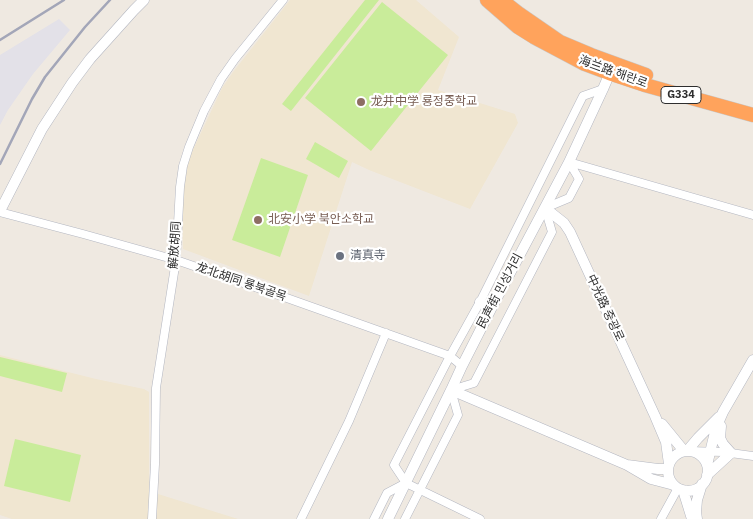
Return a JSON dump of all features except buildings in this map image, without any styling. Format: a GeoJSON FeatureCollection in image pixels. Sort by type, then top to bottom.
{"type":"FeatureCollection","features":[{"type":"Feature","properties":{"kind":"highway","name":"海兰路 해란로"},"geometry":{"type":"LineString","coordinates":[[487,0],[534,37],[585,64],[647,75],[753,105]]}},
{"type":"Feature","properties":{"kind":"highway","name":"海兰路 해란로"},"geometry":{"type":"LineString","coordinates":[[503,1],[518,14],[560,42],[645,85],[753,114]]}},
{"type":"Feature","properties":{"kind":"street"},"geometry":{"type":"LineString","coordinates":[[0,211],[42,129],[72,83],[90,59],[144,0]]}},
{"type":"Feature","properties":{"kind":"street","name":"解放胡同"},"geometry":{"type":"LineString","coordinates":[[152,519],[156,388],[176,260],[180,186],[183,166],[189,146],[204,111],[221,79],[283,0]]}},
{"type":"Feature","properties":{"kind":"street","name":"民声街 민성거리"},"geometry":{"type":"LineString","coordinates":[[388,519],[491,308],[569,162],[611,68]]}},
{"type":"Feature","properties":{"kind":"street"},"geometry":{"type":"LineString","coordinates":[[480,519],[406,484],[394,465],[480,302],[583,96],[603,89]]}},
{"type":"Feature","properties":{"kind":"street"},"geometry":{"type":"LineString","coordinates":[[451,390],[474,383],[552,232],[545,208],[569,198],[579,179],[569,162]]}},
{"type":"Feature","properties":{"kind":"street"},"geometry":{"type":"LineString","coordinates":[[569,162],[753,215]]}},
{"type":"Feature","properties":{"kind":"street","name":"中光路 중광로"},"geometry":{"type":"LineString","coordinates":[[545,208],[564,223],[570,232],[655,416],[666,442],[669,464]]}},
{"type":"Feature","properties":{"kind":"street","name":"龙北胡同 룡북골목"},"geometry":{"type":"LineString","coordinates":[[0,211],[176,260],[450,356]]}},
{"type":"Feature","properties":{"kind":"street"},"geometry":{"type":"LineString","coordinates":[[480,302],[491,308]]}},
{"type":"Feature","properties":{"kind":"street"},"geometry":{"type":"LineString","coordinates":[[301,519],[349,421],[386,333]]}},
{"type":"Feature","properties":{"kind":"street"},"geometry":{"type":"LineString","coordinates":[[450,356],[462,366]]}},
{"type":"Feature","properties":{"kind":"street"},"geometry":{"type":"LineString","coordinates":[[697,519],[697,500],[716,428],[753,360]]}},
{"type":"Feature","properties":{"kind":"street"},"geometry":{"type":"LineString","coordinates":[[451,390],[627,465],[651,478],[687,491],[696,489],[705,475],[731,453]]}},
{"type":"Feature","properties":{"kind":"street"},"geometry":{"type":"LineString","coordinates":[[405,519],[458,415],[451,390]]}},
{"type":"Feature","properties":{"kind":"street"},"geometry":{"type":"LineString","coordinates":[[627,465],[658,469],[667,468],[674,456],[685,451],[723,412]]}},
{"type":"Feature","properties":{"kind":"street"},"geometry":{"type":"LineString","coordinates":[[723,412],[720,438],[731,453]]}},
{"type":"Feature","properties":{"kind":"street","name":"中光路 중광로"},"geometry":{"type":"LineString","coordinates":[[655,416],[685,451]]}},
{"type":"Feature","properties":{"kind":"street"},"geometry":{"type":"LineString","coordinates":[[685,451],[710,451],[753,456]]}},
{"type":"Feature","properties":{"kind":"street"},"geometry":{"type":"LineString","coordinates":[[685,451],[693,452],[704,459],[705,475]]}},
{"type":"Feature","properties":{"kind":"street"},"geometry":{"type":"LineString","coordinates":[[669,464],[669,477],[678,488],[692,519]]}},
{"type":"Feature","properties":{"kind":"street"},"geometry":{"type":"LineString","coordinates":[[374,519],[387,493],[406,484]]}},
{"type":"Feature","properties":{"kind":"street"},"geometry":{"type":"LineString","coordinates":[[661,519],[678,488]]}},
{"type":"Feature","properties":{"kind":"shaded area","name":"龙井中学 룡정중학교"},"geometry":{"type":"Polygon","coordinates":[[[290,0],[416,0],[459,37],[438,90],[515,114],[518,123],[470,209],[352,162],[309,296],[183,249],[182,190],[190,156],[222,88],[290,0]]]}},
{"type":"Feature","properties":{"kind":"shaded area"},"geometry":{"type":"Polygon","coordinates":[[[59,19],[70,30],[33,74],[0,125],[0,55],[59,19]]]}},
{"type":"Feature","properties":{"kind":"shaded area"},"geometry":{"type":"Polygon","coordinates":[[[0,355],[144,389],[149,392],[148,519],[12,519],[0,515],[0,355]]]}},
{"type":"Feature","properties":{"kind":"shaded area"},"geometry":{"type":"Polygon","coordinates":[[[158,494],[238,519],[155,519],[158,494]]]}},
{"type":"Feature","properties":{"kind":"green space"},"geometry":{"type":"Polygon","coordinates":[[[365,0],[379,0],[291,111],[282,104],[365,0]]]}},
{"type":"Feature","properties":{"kind":"green space"},"geometry":{"type":"Polygon","coordinates":[[[382,2],[448,55],[371,151],[305,98],[382,2]]]}},
{"type":"Feature","properties":{"kind":"green space"},"geometry":{"type":"Polygon","coordinates":[[[315,142],[348,161],[339,178],[306,159],[315,142]]]}},
{"type":"Feature","properties":{"kind":"green space"},"geometry":{"type":"Polygon","coordinates":[[[261,158],[308,175],[280,257],[232,240],[261,158]]]}},
{"type":"Feature","properties":{"kind":"green space"},"geometry":{"type":"Polygon","coordinates":[[[0,357],[67,373],[62,392],[0,376],[0,357]]]}},
{"type":"Feature","properties":{"kind":"green space"},"geometry":{"type":"Polygon","coordinates":[[[15,439],[81,455],[70,502],[4,486],[15,439]]]}},
{"type":"Feature","properties":{"kind":"railway"},"geometry":{"type":"LineString","coordinates":[[0,40],[64,0]]}},
{"type":"Feature","properties":{"kind":"railway"},"geometry":{"type":"LineString","coordinates":[[0,164],[45,77],[85,27],[110,0]]}},
{"type":"Feature","properties":{"kind":"place","name":"龙井中学 룡정중학교"},"geometry":{"type":"Point","coordinates":[361,102]}},
{"type":"Feature","properties":{"kind":"place","name":"北安小学 북안소학교"},"geometry":{"type":"Point","coordinates":[258,220]}},
{"type":"Feature","properties":{"kind":"place","name":"清真寺"},"geometry":{"type":"Point","coordinates":[340,256]}}]}
